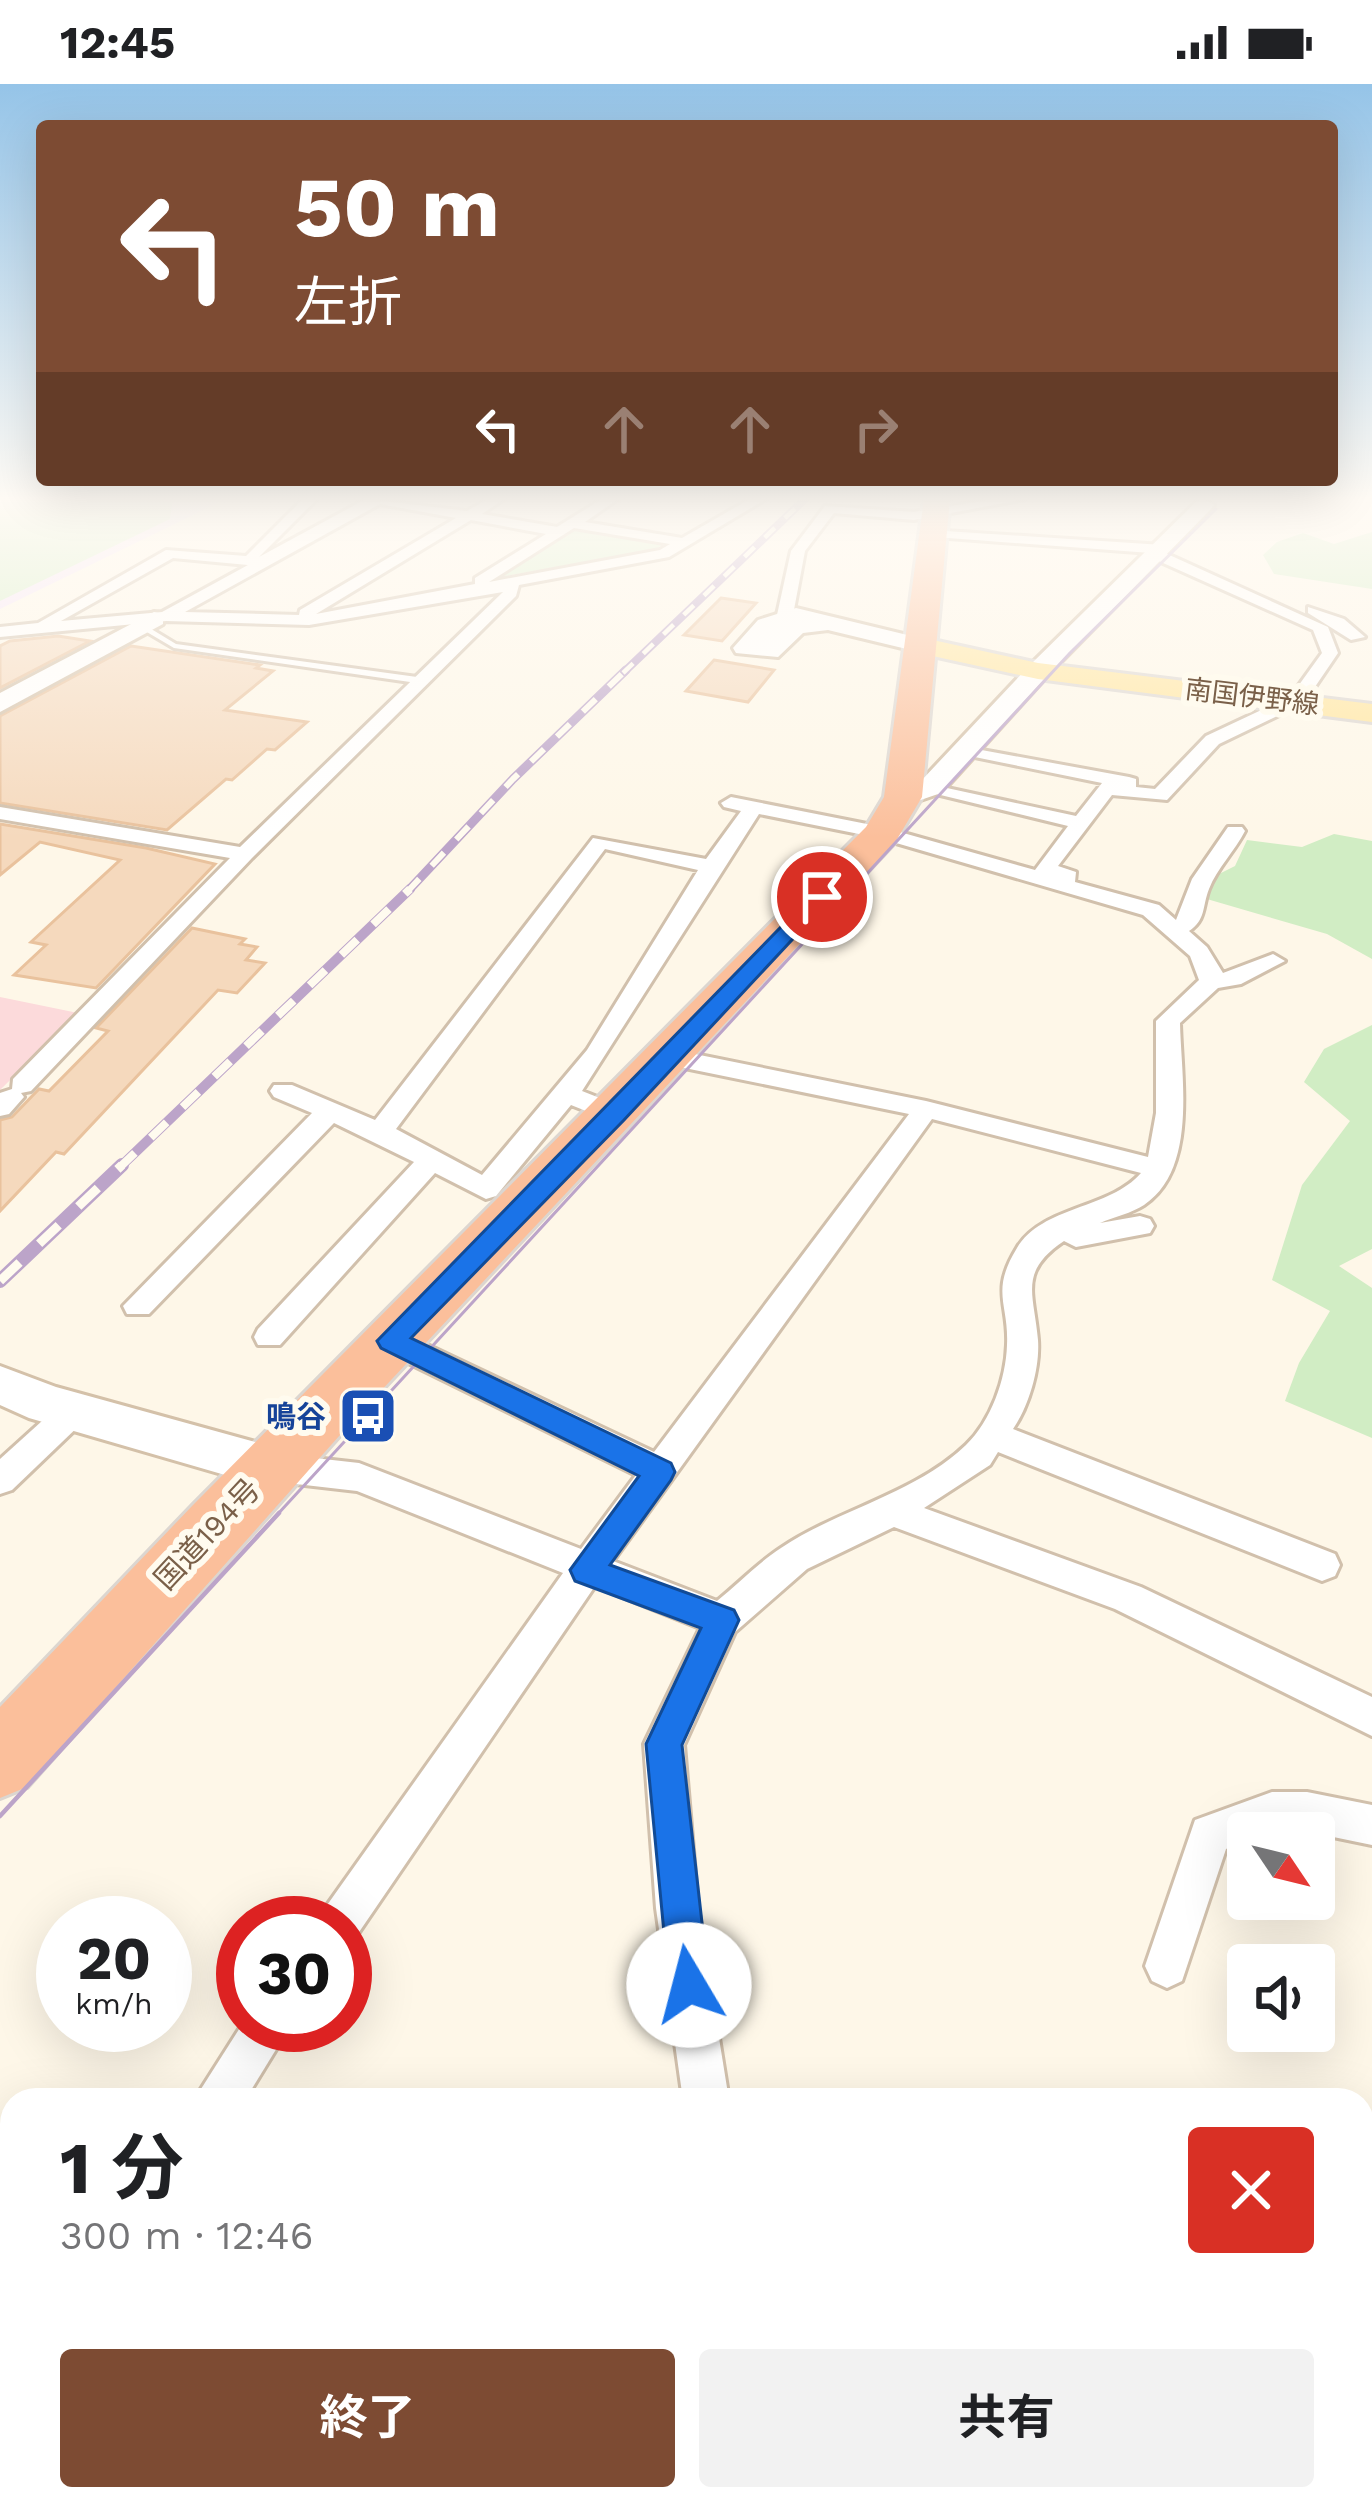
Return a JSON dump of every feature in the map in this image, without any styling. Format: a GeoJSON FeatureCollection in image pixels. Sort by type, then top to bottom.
{"type":"FeatureCollection","features":[{"type":"Feature","properties":{"kind":"highway"},"geometry":{"type":"LineString","coordinates":[[905,805],[923,612]]}},
{"type":"Feature","properties":{"kind":"highway","name":"国道194号"},"geometry":{"type":"LineString","coordinates":[[0,1761],[270,1467],[670,1058],[905,805]]}},
{"type":"Feature","properties":{"kind":"main road","name":"南国伊野線"},"geometry":{"type":"LineString","coordinates":[[919,645],[1038,671],[1372,713]]}},
{"type":"Feature","properties":{"kind":"street"},"geometry":{"type":"LineString","coordinates":[[35,629],[65,612]]}},
{"type":"Feature","properties":{"kind":"street"},"geometry":{"type":"LineString","coordinates":[[0,704],[167,612]]}},
{"type":"Feature","properties":{"kind":"street"},"geometry":{"type":"LineString","coordinates":[[293,621],[308,612]]}},
{"type":"Feature","properties":{"kind":"street"},"geometry":{"type":"LineString","coordinates":[[0,632],[154,620],[293,621],[344,612]]}},
{"type":"Feature","properties":{"kind":"street"},"geometry":{"type":"LineString","coordinates":[[11,1097],[417,680],[490,612]]}},
{"type":"Feature","properties":{"kind":"street"},"geometry":{"type":"LineString","coordinates":[[905,805],[967,750],[1098,612]]}},
{"type":"Feature","properties":{"kind":"street"},"geometry":{"type":"LineString","coordinates":[[1127,902],[1106,889],[1045,869],[1107,788],[1160,796],[1216,737],[1297,703],[1319,680],[1330,653],[1329,640],[1320,627],[1286,612]]}},
{"type":"Feature","properties":{"kind":"street"},"geometry":{"type":"LineString","coordinates":[[1316,612],[1357,638]]}},
{"type":"Feature","properties":{"kind":"street"},"geometry":{"type":"LineString","coordinates":[[828,623],[796,626],[769,652],[745,648],[767,624],[785,615],[828,623],[919,645]]}},
{"type":"Feature","properties":{"kind":"street"},"geometry":{"type":"LineString","coordinates":[[967,750],[1164,792]]}},
{"type":"Feature","properties":{"kind":"street"},"geometry":{"type":"LineString","coordinates":[[731,803],[754,807],[905,805],[1081,823]]}},
{"type":"Feature","properties":{"kind":"street"},"geometry":{"type":"LineString","coordinates":[[905,805],[1151,910],[1178,928],[1199,952],[1211,971],[1211,982]]}},
{"type":"Feature","properties":{"kind":"street"},"geometry":{"type":"LineString","coordinates":[[283,1090],[380,1132],[486,1189],[597,1054],[711,866],[754,807]]}},
{"type":"Feature","properties":{"kind":"street"},"geometry":{"type":"LineString","coordinates":[[0,812],[245,854]]}},
{"type":"Feature","properties":{"kind":"street"},"geometry":{"type":"LineString","coordinates":[[1178,928],[1191,920],[1199,877],[1228,848],[1235,831]]}},
{"type":"Feature","properties":{"kind":"street"},"geometry":{"type":"LineString","coordinates":[[380,1132],[601,842],[711,866]]}},
{"type":"Feature","properties":{"kind":"street"},"geometry":{"type":"LineString","coordinates":[[704,2088],[677,1908],[664,1744],[722,1620],[794,1558],[892,1511],[978,1456],[1010,1408],[1023,1344],[1014,1289],[1030,1250],[1070,1224],[1136,1197],[1160,1168],[1169,1113],[1168,1021],[1211,982],[1234,979],[1273,961]]}},
{"type":"Feature","properties":{"kind":"street"},"geometry":{"type":"LineString","coordinates":[[670,1058],[926,1109],[1160,1168]]}},
{"type":"Feature","properties":{"kind":"street"},"geometry":{"type":"LineString","coordinates":[[566,1094],[616,1114]]}},
{"type":"Feature","properties":{"kind":"street"},"geometry":{"type":"LineString","coordinates":[[359,1896],[586,1570],[926,1109]]}},
{"type":"Feature","properties":{"kind":"street"},"geometry":{"type":"LineString","coordinates":[[138,1306],[330,1111]]}},
{"type":"Feature","properties":{"kind":"street"},"geometry":{"type":"LineString","coordinates":[[269,1337],[432,1160]]}},
{"type":"Feature","properties":{"kind":"street"},"geometry":{"type":"LineString","coordinates":[[1030,1250],[1113,1228],[1140,1226]]}},
{"type":"Feature","properties":{"kind":"street"},"geometry":{"type":"LineString","coordinates":[[391,1341],[660,1472]]}},
{"type":"Feature","properties":{"kind":"street"},"geometry":{"type":"LineString","coordinates":[[0,1385],[40,1405],[270,1467],[358,1477],[722,1620]]}},
{"type":"Feature","properties":{"kind":"street"},"geometry":{"type":"LineString","coordinates":[[0,1480],[40,1405]]}},
{"type":"Feature","properties":{"kind":"street"},"geometry":{"type":"LineString","coordinates":[[992,1435],[1322,1565]]}},
{"type":"Feature","properties":{"kind":"street"},"geometry":{"type":"LineString","coordinates":[[892,1511],[1128,1598],[1372,1717]]}},
{"type":"Feature","properties":{"kind":"street"},"geometry":{"type":"LineString","coordinates":[[1167,1966],[1210,1835],[1251,1813],[1303,1811],[1372,1825]]}},
{"type":"Feature","properties":{"kind":"street"},"geometry":{"type":"LineString","coordinates":[[225,2088],[250,2052]]}},
{"type":"Feature","properties":{"kind":"lane"},"geometry":{"type":"LineString","coordinates":[[154,620],[174,646],[417,680]]}},
{"type":"Feature","properties":{"kind":"shaded area"},"geometry":{"type":"Polygon","coordinates":[[[0,997],[78,1013],[0,1090],[0,997]]]}},
{"type":"Feature","properties":{"kind":"green space"},"geometry":{"type":"Polygon","coordinates":[[[1334,834],[1372,841],[1372,959],[1327,934],[1200,897],[1207,880],[1235,866],[1247,840],[1302,847],[1334,834]]]}},
{"type":"Feature","properties":{"kind":"green space"},"geometry":{"type":"Polygon","coordinates":[[[1372,1025],[1372,1249],[1339,1266],[1372,1288],[1372,1438],[1285,1401],[1299,1363],[1330,1311],[1272,1280],[1302,1185],[1350,1121],[1304,1082],[1324,1049],[1372,1025]]]}},
{"type":"Feature","properties":{"kind":"building"},"geometry":{"type":"Polygon","coordinates":[[[707,612],[748,612],[722,641],[684,635],[707,612]]]}},
{"type":"Feature","properties":{"kind":"building"},"geometry":{"type":"Polygon","coordinates":[[[58,636],[90,641],[0,688],[0,646],[58,636]]]}},
{"type":"Feature","properties":{"kind":"building"},"geometry":{"type":"Polygon","coordinates":[[[131,646],[260,665],[256,668],[273,671],[225,710],[307,722],[275,750],[267,749],[232,780],[226,779],[167,830],[0,803],[0,716],[131,646]]]}},
{"type":"Feature","properties":{"kind":"building"},"geometry":{"type":"Polygon","coordinates":[[[714,660],[774,670],[748,702],[686,691],[714,660]]]}},
{"type":"Feature","properties":{"kind":"building"},"geometry":{"type":"Polygon","coordinates":[[[0,824],[215,864],[96,988],[14,975],[46,945],[31,942],[120,860],[40,842],[0,875],[0,824]]]}},
{"type":"Feature","properties":{"kind":"building"},"geometry":{"type":"Polygon","coordinates":[[[192,928],[245,939],[240,944],[257,947],[246,960],[265,963],[237,993],[218,990],[64,1154],[56,1152],[0,1211],[0,1120],[12,1117],[39,1089],[49,1091],[108,1031],[96,1028],[192,928]]]}},
{"type":"Feature","properties":{"kind":"tram line"},"geometry":{"type":"LineString","coordinates":[[276,1516],[1111,612]]}},
{"type":"Feature","properties":{"kind":"tram line"},"geometry":{"type":"LineString","coordinates":[[0,1816],[279,1513]]}},
{"type":"Feature","properties":{"kind":"railway"},"geometry":{"type":"LineString","coordinates":[[623,673],[687,612]]}},
{"type":"Feature","properties":{"kind":"railway"},"geometry":{"type":"LineString","coordinates":[[408,891],[513,779],[626,670]]}},
{"type":"Feature","properties":{"kind":"railway"},"geometry":{"type":"LineString","coordinates":[[119,1168],[408,891]]}},
{"type":"Feature","properties":{"kind":"railway"},"geometry":{"type":"LineString","coordinates":[[0,1281],[122,1165]]}},
{"type":"Feature","properties":{"kind":"place","name":"鳴谷"},"geometry":{"type":"Point","coordinates":[368,1416]}},
{"type":"Feature","properties":{"kind":"route"},"geometry":{"type":"LineString","coordinates":[[689,1985],[677,1908],[664,1744],[722,1620],[586,1570],[660,1472],[391,1341],[822,897]]}}]}
